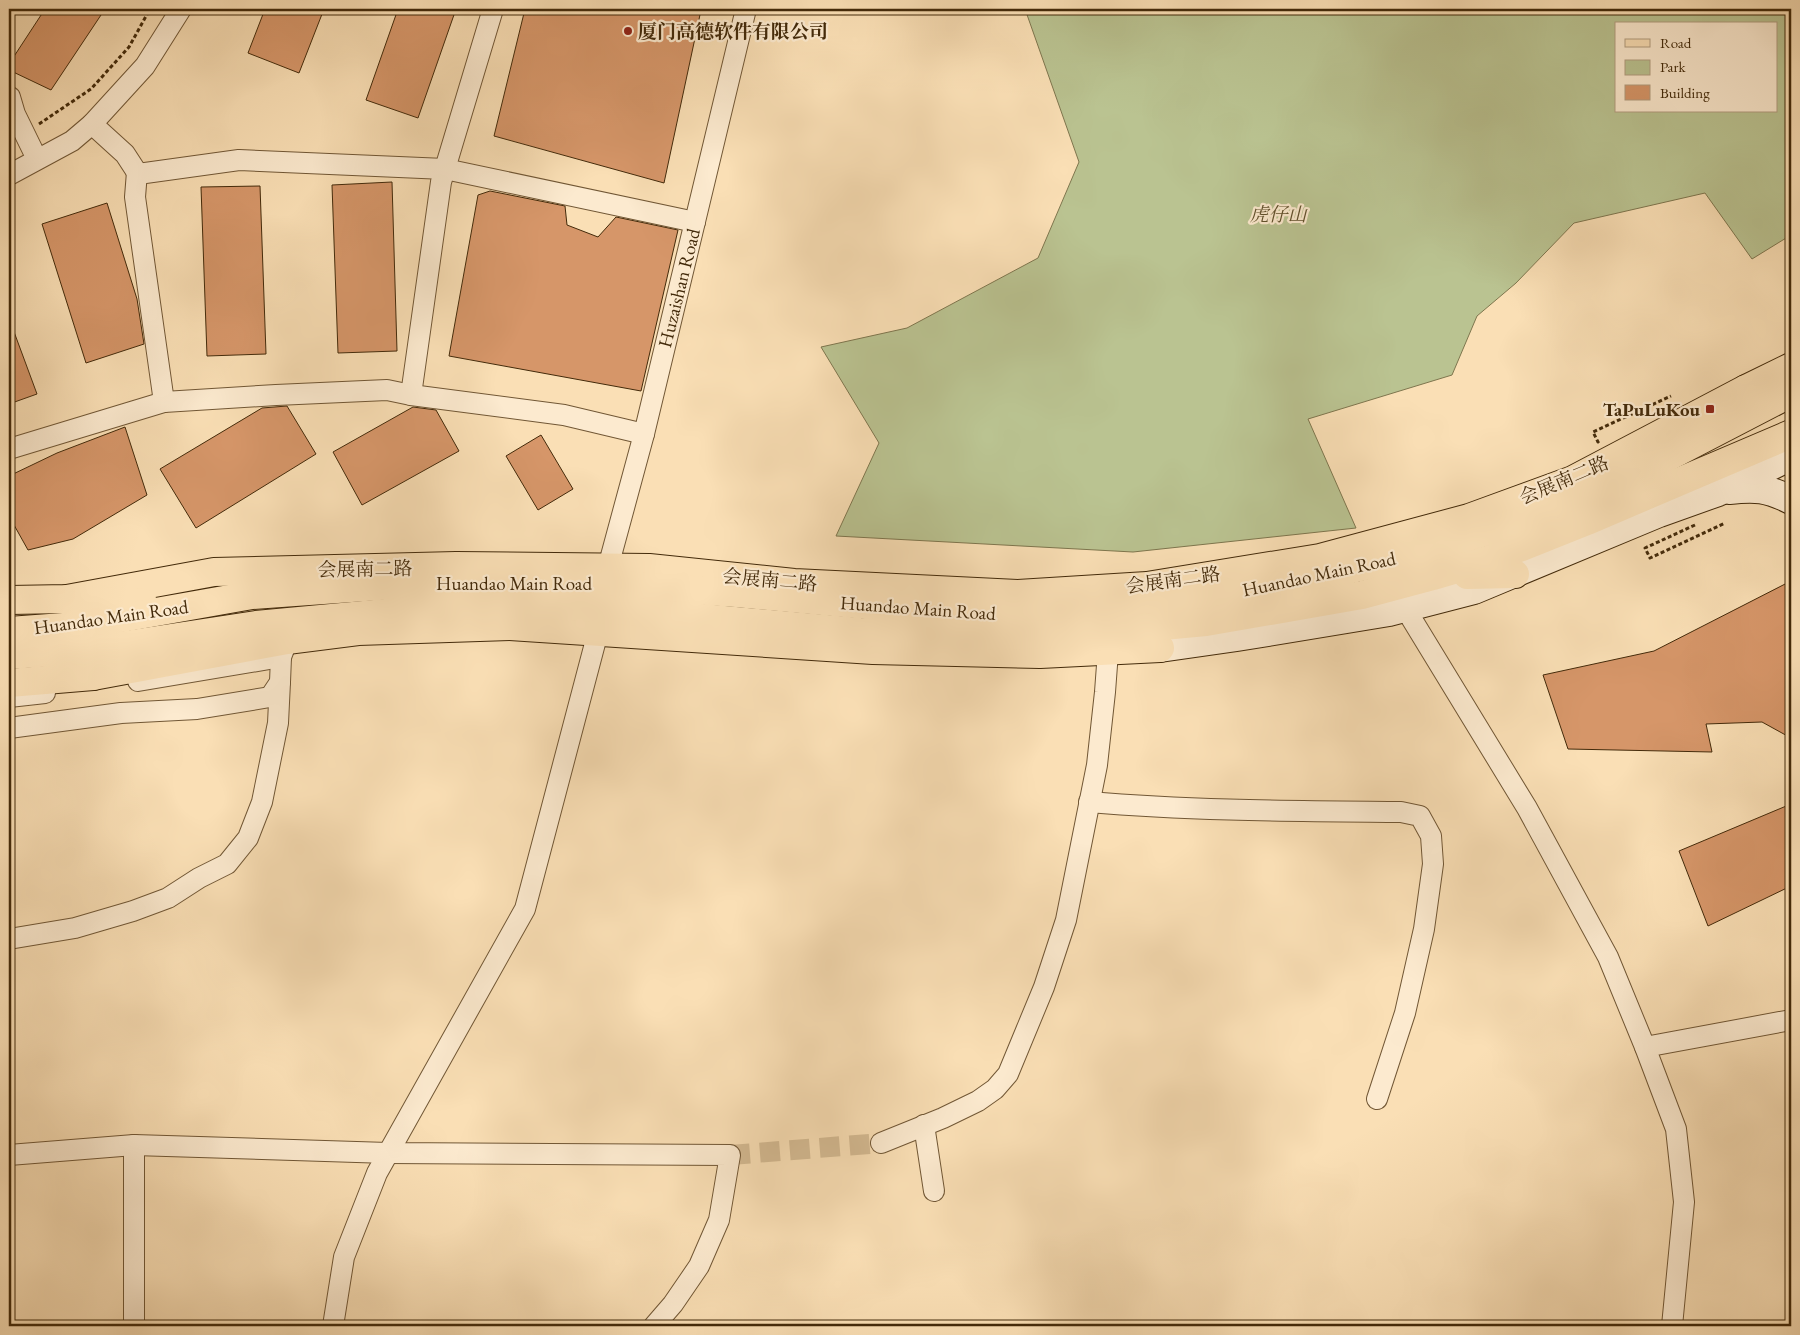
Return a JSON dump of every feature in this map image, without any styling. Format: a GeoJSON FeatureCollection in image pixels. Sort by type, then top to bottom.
{"type":"FeatureCollection","features":[{"type":"Feature","properties":{"kind":"main road","name":"会展南二路"},"geometry":{"type":"LineString","coordinates":[[9,600],[67,599],[214,572],[456,566],[649,568],[794,583],[1018,594],[1156,584],[1320,558],[1469,518],[1572,480],[1746,389],[1791,368]]}},
{"type":"Feature","properties":{"kind":"main road"},"geometry":{"type":"LineString","coordinates":[[1746,389],[1791,382]]}},
{"type":"Feature","properties":{"kind":"main road","name":"Huandao Main Road"},"geometry":{"type":"LineString","coordinates":[[9,631],[77,626],[252,594],[449,581],[549,581],[736,593],[942,612],[1044,617],[1161,603],[1287,584],[1399,558],[1515,523],[1573,502],[1631,476],[1791,393]]}},
{"type":"Feature","properties":{"kind":"main road","name":"Huandao Main Road"},"geometry":{"type":"LineString","coordinates":[[9,655],[99,649],[256,625],[461,606],[555,605],[860,632],[1109,641],[1216,620],[1362,595],[1494,558],[1570,528],[1791,434]]}},
{"type":"Feature","properties":{"kind":"main road"},"geometry":{"type":"LineString","coordinates":[[9,683],[93,676],[284,648],[358,631],[500,626],[872,650],[1040,654],[1109,641],[1160,648],[1390,612],[1474,590],[1659,513],[1718,492],[1791,456]]}},
{"type":"Feature","properties":{"kind":"main road"},"geometry":{"type":"LineString","coordinates":[[1718,492],[1750,488],[1772,490],[1791,500]]}},
{"type":"Feature","properties":{"kind":"main road"},"geometry":{"type":"LineString","coordinates":[[1433,576],[1515,574]]}},
{"type":"Feature","properties":{"kind":"main road"},"geometry":{"type":"LineString","coordinates":[[67,599],[190,606]]}},
{"type":"Feature","properties":{"kind":"main road"},"geometry":{"type":"LineString","coordinates":[[93,676],[198,634]]}},
{"type":"Feature","properties":{"kind":"street"},"geometry":{"type":"LineString","coordinates":[[9,175],[72,141],[92,124],[145,66],[181,9]]}},
{"type":"Feature","properties":{"kind":"street"},"geometry":{"type":"LineString","coordinates":[[411,395],[441,182],[493,9]]}},
{"type":"Feature","properties":{"kind":"street","name":"Huzaishan Road"},"geometry":{"type":"LineString","coordinates":[[608,567],[644,434],[746,9]]}},
{"type":"Feature","properties":{"kind":"street"},"geometry":{"type":"LineString","coordinates":[[10,97],[15,114],[37,159]]}},
{"type":"Feature","properties":{"kind":"street"},"geometry":{"type":"LineString","coordinates":[[92,124],[125,154],[137,172],[135,197],[164,402]]}},
{"type":"Feature","properties":{"kind":"street"},"geometry":{"type":"LineString","coordinates":[[137,172],[138,174],[239,160],[445,169],[695,222]]}},
{"type":"Feature","properties":{"kind":"street"},"geometry":{"type":"LineString","coordinates":[[9,449],[164,402],[388,390],[411,395],[564,415],[644,434]]}},
{"type":"Feature","properties":{"kind":"street"},"geometry":{"type":"LineString","coordinates":[[1405,608],[1536,826],[1608,957],[1676,1129],[1684,1202],[1672,1326]]}},
{"type":"Feature","properties":{"kind":"street"},"geometry":{"type":"LineString","coordinates":[[333,1326],[344,1257],[377,1174],[525,909],[598,632]]}},
{"type":"Feature","properties":{"kind":"street"},"geometry":{"type":"LineString","coordinates":[[881,1143],[978,1101],[995,1089],[1008,1074],[1044,986],[1066,920],[1096,765],[1109,641]]}},
{"type":"Feature","properties":{"kind":"street"},"geometry":{"type":"LineString","coordinates":[[9,697],[72,691],[284,648],[278,723],[262,802],[248,838],[227,864],[199,878],[168,898],[134,911],[75,928],[9,939]]}},
{"type":"Feature","properties":{"kind":"street"},"geometry":{"type":"LineString","coordinates":[[9,728],[121,713],[197,708],[270,697],[280,682]]}},
{"type":"Feature","properties":{"kind":"street"},"geometry":{"type":"LineString","coordinates":[[1089,802],[1144,807],[1254,811],[1401,812],[1420,816],[1431,836],[1433,864],[1424,929],[1405,1013],[1377,1099]]}},
{"type":"Feature","properties":{"kind":"street"},"geometry":{"type":"LineString","coordinates":[[1645,1047],[1791,1020]]}},
{"type":"Feature","properties":{"kind":"street"},"geometry":{"type":"LineString","coordinates":[[924,1125],[934,1190]]}},
{"type":"Feature","properties":{"kind":"street"},"geometry":{"type":"LineString","coordinates":[[134,1146],[134,1326]]}},
{"type":"Feature","properties":{"kind":"street"},"geometry":{"type":"LineString","coordinates":[[9,1156],[134,1146],[388,1153],[730,1155],[719,1220],[699,1266],[673,1304],[654,1326]]}},
{"type":"Feature","properties":{"kind":"path"},"geometry":{"type":"LineString","coordinates":[[24,133],[91,88],[129,47],[150,9]]}},
{"type":"Feature","properties":{"kind":"path"},"geometry":{"type":"LineString","coordinates":[[1605,438],[1598,442],[1593,432],[1671,396]]}},
{"type":"Feature","properties":{"kind":"path"},"geometry":{"type":"LineString","coordinates":[[1692,526],[1645,548],[1650,558],[1725,523]]}},
{"type":"Feature","properties":{"kind":"green space","name":"虎仔山"},"geometry":{"type":"Polygon","coordinates":[[[1025,9],[1791,9],[1791,235],[1752,259],[1705,193],[1574,223],[1516,283],[1477,316],[1452,375],[1308,419],[1356,528],[1133,552],[836,536],[879,443],[821,347],[907,328],[1038,258],[1079,162],[1025,9]]]}},
{"type":"Feature","properties":{"kind":"building"},"geometry":{"type":"Polygon","coordinates":[[[45,9],[105,9],[51,90],[9,70],[9,64],[45,9]]]}},
{"type":"Feature","properties":{"kind":"building"},"geometry":{"type":"Polygon","coordinates":[[[265,9],[324,9],[299,73],[248,53],[265,9]]]}},
{"type":"Feature","properties":{"kind":"building"},"geometry":{"type":"Polygon","coordinates":[[[398,9],[456,9],[418,118],[366,100],[398,9]]]}},
{"type":"Feature","properties":{"kind":"building"},"geometry":{"type":"Polygon","coordinates":[[[525,9],[701,10],[664,183],[494,136],[525,9]]]}},
{"type":"Feature","properties":{"kind":"building"},"geometry":{"type":"Polygon","coordinates":[[[392,182],[397,351],[338,353],[332,185],[392,182]]]}},
{"type":"Feature","properties":{"kind":"building"},"geometry":{"type":"Polygon","coordinates":[[[260,186],[266,354],[207,356],[201,187],[260,186]]]}},
{"type":"Feature","properties":{"kind":"building"},"geometry":{"type":"Polygon","coordinates":[[[490,191],[565,206],[567,225],[598,237],[616,217],[678,230],[641,391],[449,356],[478,195],[490,191]]]}},
{"type":"Feature","properties":{"kind":"building"},"geometry":{"type":"Polygon","coordinates":[[[107,203],[137,299],[144,344],[86,363],[42,224],[107,203]]]}},
{"type":"Feature","properties":{"kind":"building"},"geometry":{"type":"Polygon","coordinates":[[[9,321],[37,394],[9,404],[9,321]]]}},
{"type":"Feature","properties":{"kind":"building"},"geometry":{"type":"Polygon","coordinates":[[[287,406],[316,454],[196,528],[160,469],[262,408],[287,406]]]}},
{"type":"Feature","properties":{"kind":"building"},"geometry":{"type":"Polygon","coordinates":[[[413,407],[436,410],[459,451],[362,505],[333,452],[413,407]]]}},
{"type":"Feature","properties":{"kind":"building"},"geometry":{"type":"Polygon","coordinates":[[[125,427],[147,495],[73,539],[28,550],[9,516],[9,476],[57,453],[125,427]]]}},
{"type":"Feature","properties":{"kind":"building"},"geometry":{"type":"Polygon","coordinates":[[[541,435],[573,489],[538,510],[506,456],[541,435]]]}},
{"type":"Feature","properties":{"kind":"building"},"geometry":{"type":"Polygon","coordinates":[[[1791,581],[1791,738],[1762,722],[1706,724],[1712,752],[1568,749],[1543,675],[1654,651],[1791,581]]]}},
{"type":"Feature","properties":{"kind":"building"},"geometry":{"type":"Polygon","coordinates":[[[1791,804],[1791,886],[1708,926],[1679,851],[1791,804]]]}},
{"type":"Feature","properties":{"kind":"tunnel"},"geometry":{"type":"LineString","coordinates":[[730,1155],[881,1143]]}},
{"type":"Feature","properties":{"kind":"place","name":"厦门高德软件有限公司"},"geometry":{"type":"Point","coordinates":[628,31]}},
{"type":"Feature","properties":{"kind":"place","name":"TaPuLuKou"},"geometry":{"type":"Point","coordinates":[1710,409]}}]}
